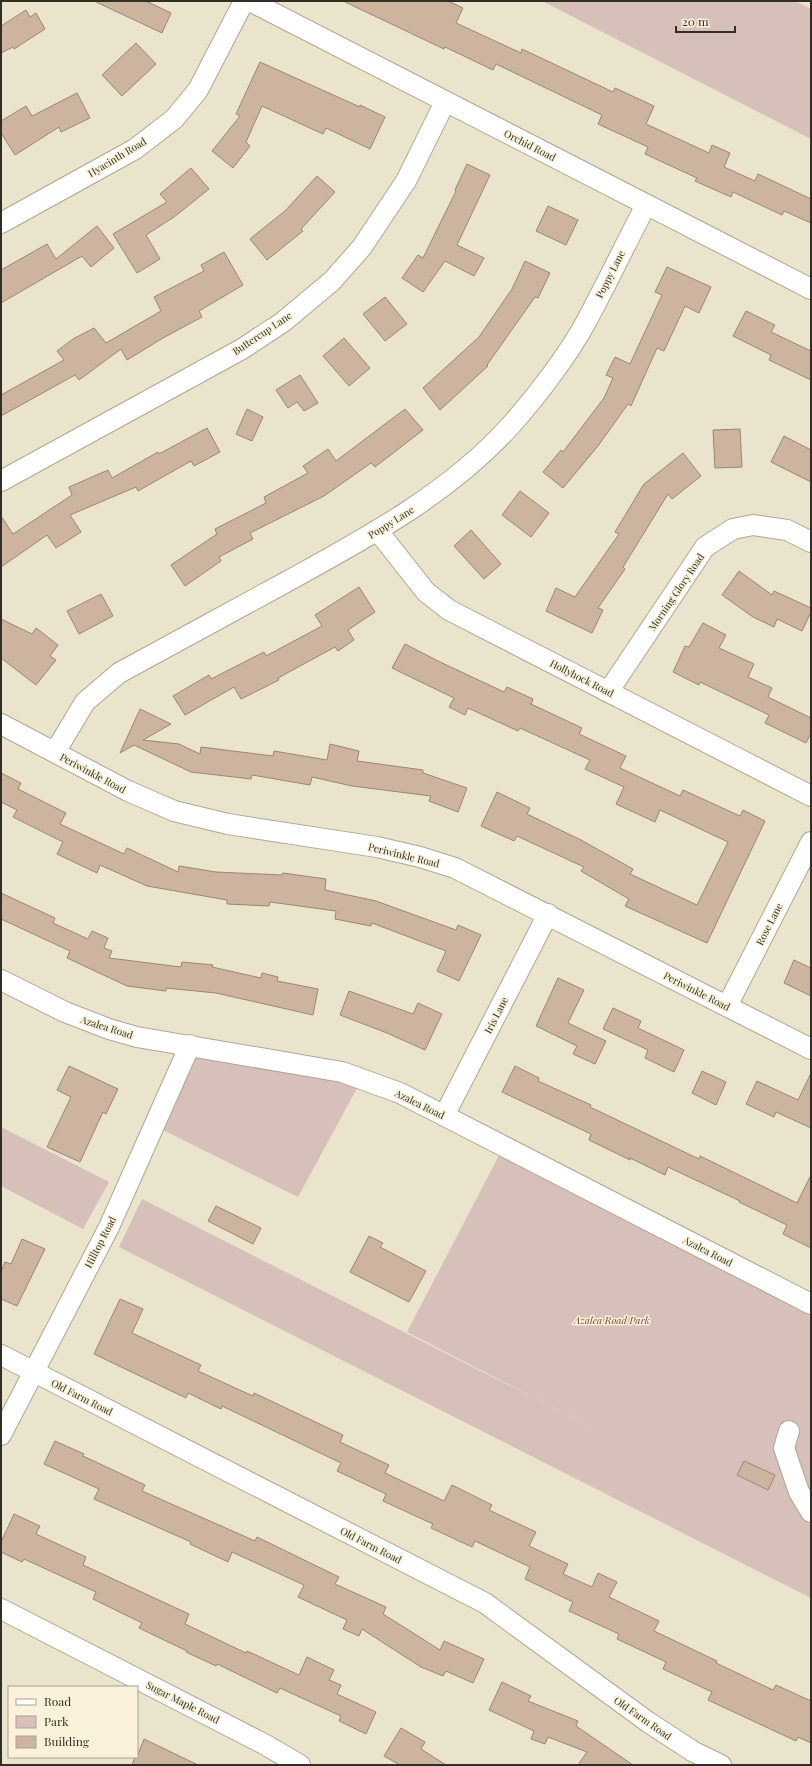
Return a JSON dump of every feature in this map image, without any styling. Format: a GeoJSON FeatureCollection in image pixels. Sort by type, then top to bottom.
{"type":"FeatureCollection","features":[{"type":"Feature","properties":{"kind":"street","name":"Hyacinth Road"},"geometry":{"type":"LineString","coordinates":[[1,223],[135,149],[174,119],[198,90],[244,1]]}},
{"type":"Feature","properties":{"kind":"street","name":"Orchid Road"},"geometry":{"type":"LineString","coordinates":[[250,1],[811,289]]}},
{"type":"Feature","properties":{"kind":"street","name":"Buttercup Lane"},"geometry":{"type":"LineString","coordinates":[[1,481],[242,349],[283,322],[332,281],[362,247],[406,181],[446,102]]}},
{"type":"Feature","properties":{"kind":"street","name":"Poppy Lane"},"geometry":{"type":"LineString","coordinates":[[55,752],[85,702],[119,673],[350,547],[406,514],[483,454],[512,424],[551,375],[585,323],[646,204]]}},
{"type":"Feature","properties":{"kind":"street","name":"Morning Glory Road"},"geometry":{"type":"LineString","coordinates":[[608,692],[705,548],[733,528],[753,525],[787,530],[811,542]]}},
{"type":"Feature","properties":{"kind":"street","name":"Hollyhock Road"},"geometry":{"type":"LineString","coordinates":[[377,530],[426,592],[449,610],[811,796]]}},
{"type":"Feature","properties":{"kind":"street","name":"Periwinkle Road"},"geometry":{"type":"LineString","coordinates":[[1,724],[128,792],[174,811],[228,824],[377,847],[420,857],[455,868],[811,1049]]}},
{"type":"Feature","properties":{"kind":"street","name":"Rose Lane"},"geometry":{"type":"LineString","coordinates":[[727,1006],[811,842]]}},
{"type":"Feature","properties":{"kind":"street","name":"Iris Lane"},"geometry":{"type":"LineString","coordinates":[[444,1116],[548,914]]}},
{"type":"Feature","properties":{"kind":"street","name":"Azalea Road"},"geometry":{"type":"LineString","coordinates":[[1,980],[65,1012],[109,1029],[137,1037],[342,1072],[400,1093],[811,1304]]}},
{"type":"Feature","properties":{"kind":"street","name":"Hilltop Road"},"geometry":{"type":"LineString","coordinates":[[1,1435],[109,1227],[190,1045]]}},
{"type":"Feature","properties":{"kind":"street","name":"Old Farm Road"},"geometry":{"type":"LineString","coordinates":[[1,1355],[485,1603],[648,1722],[694,1752],[721,1765]]}},
{"type":"Feature","properties":{"kind":"street"},"geometry":{"type":"LineString","coordinates":[[789,1431],[784,1448],[799,1492],[811,1512]]}},
{"type":"Feature","properties":{"kind":"street","name":"Sugar Maple Road"},"geometry":{"type":"LineString","coordinates":[[1,1609],[264,1744],[300,1765]]}},
{"type":"Feature","properties":{"kind":"green space"},"geometry":{"type":"Polygon","coordinates":[[[542,1],[795,1],[811,9],[811,139],[542,1]]]}},
{"type":"Feature","properties":{"kind":"green space"},"geometry":{"type":"Polygon","coordinates":[[[190,1045],[362,1079],[298,1197],[155,1126],[190,1045]]]}},
{"type":"Feature","properties":{"kind":"green space"},"geometry":{"type":"Polygon","coordinates":[[[1,1127],[109,1182],[83,1229],[1,1186],[1,1127]]]}},
{"type":"Feature","properties":{"kind":"green space","name":"Azalea Road Park"},"geometry":{"type":"Polygon","coordinates":[[[504,1146],[811,1304],[811,1598],[119,1247],[142,1199],[589,1426],[407,1332],[504,1146]]]}},
{"type":"Feature","properties":{"kind":"building"},"geometry":{"type":"Polygon","coordinates":[[[94,1],[146,1],[171,13],[162,33],[94,1]]]}},
{"type":"Feature","properties":{"kind":"building"},"geometry":{"type":"Polygon","coordinates":[[[343,1],[448,1],[463,8],[456,23],[521,53],[522,49],[613,92],[615,88],[654,106],[646,124],[709,153],[712,145],[730,153],[724,167],[755,181],[758,174],[811,199],[811,223],[784,211],[782,215],[733,192],[731,197],[695,181],[697,178],[645,154],[648,147],[598,124],[602,115],[496,64],[493,70],[445,47],[444,49],[343,1]]]}},
{"type":"Feature","properties":{"kind":"building"},"geometry":{"type":"Polygon","coordinates":[[[26,10],[30,17],[36,13],[45,29],[14,49],[13,47],[1,53],[1,26],[26,10]]]}},
{"type":"Feature","properties":{"kind":"building"},"geometry":{"type":"Polygon","coordinates":[[[136,43],[156,64],[122,96],[102,75],[136,43]]]}},
{"type":"Feature","properties":{"kind":"building"},"geometry":{"type":"Polygon","coordinates":[[[260,62],[385,117],[370,149],[326,128],[323,134],[262,106],[246,142],[250,146],[233,168],[212,151],[240,116],[236,114],[260,62]]]}},
{"type":"Feature","properties":{"kind":"building"},"geometry":{"type":"Polygon","coordinates":[[[77,93],[90,118],[61,132],[59,127],[15,155],[1,133],[1,121],[26,106],[32,116],[77,93]]]}},
{"type":"Feature","properties":{"kind":"building"},"geometry":{"type":"Polygon","coordinates":[[[467,164],[490,175],[457,245],[484,258],[474,276],[445,261],[423,292],[402,278],[418,255],[423,258],[456,191],[455,190],[467,164]]]}},
{"type":"Feature","properties":{"kind":"building"},"geometry":{"type":"Polygon","coordinates":[[[191,168],[209,189],[174,217],[146,235],[160,259],[137,273],[113,234],[167,202],[160,194],[191,168]]]}},
{"type":"Feature","properties":{"kind":"building"},"geometry":{"type":"Polygon","coordinates":[[[317,176],[335,192],[301,229],[303,231],[267,260],[250,239],[286,210],[317,176]]]}},
{"type":"Feature","properties":{"kind":"building"},"geometry":{"type":"Polygon","coordinates":[[[548,206],[578,220],[566,245],[536,231],[548,206]]]}},
{"type":"Feature","properties":{"kind":"building"},"geometry":{"type":"Polygon","coordinates":[[[97,226],[114,248],[91,267],[82,256],[1,303],[1,270],[47,244],[56,259],[97,226]]]}},
{"type":"Feature","properties":{"kind":"building"},"geometry":{"type":"Polygon","coordinates":[[[224,252],[243,285],[199,311],[202,317],[127,360],[121,349],[79,380],[75,375],[1,416],[1,395],[64,360],[57,351],[73,339],[94,328],[106,343],[161,311],[154,297],[204,271],[201,265],[224,252]]]}},
{"type":"Feature","properties":{"kind":"building"},"geometry":{"type":"Polygon","coordinates":[[[525,261],[550,273],[538,298],[535,297],[487,365],[488,366],[440,410],[423,388],[479,337],[512,289],[525,261]]]}},
{"type":"Feature","properties":{"kind":"building"},"geometry":{"type":"Polygon","coordinates":[[[667,267],[711,287],[699,313],[685,306],[664,351],[657,348],[631,406],[628,404],[598,446],[563,488],[543,472],[561,450],[563,452],[604,398],[613,378],[606,375],[615,357],[630,364],[662,295],[655,292],[667,267]]]}},
{"type":"Feature","properties":{"kind":"building"},"geometry":{"type":"Polygon","coordinates":[[[385,297],[407,324],[385,341],[363,314],[385,297]]]}},
{"type":"Feature","properties":{"kind":"building"},"geometry":{"type":"Polygon","coordinates":[[[746,311],[775,325],[771,332],[811,351],[811,380],[769,360],[771,355],[733,336],[746,311]]]}},
{"type":"Feature","properties":{"kind":"building"},"geometry":{"type":"Polygon","coordinates":[[[344,338],[370,368],[349,386],[323,356],[344,338]]]}},
{"type":"Feature","properties":{"kind":"building"},"geometry":{"type":"Polygon","coordinates":[[[300,375],[318,403],[304,411],[297,402],[288,408],[276,390],[300,375]]]}},
{"type":"Feature","properties":{"kind":"building"},"geometry":{"type":"Polygon","coordinates":[[[247,409],[263,417],[252,441],[236,434],[247,409]]]}},
{"type":"Feature","properties":{"kind":"building"},"geometry":{"type":"Polygon","coordinates":[[[405,409],[423,430],[375,467],[371,463],[324,496],[250,533],[253,539],[219,557],[221,561],[185,586],[171,565],[217,534],[215,529],[266,503],[264,497],[308,473],[303,466],[328,449],[336,461],[405,409]]]}},
{"type":"Feature","properties":{"kind":"building"},"geometry":{"type":"Polygon","coordinates":[[[207,428],[220,452],[194,466],[191,461],[138,491],[136,487],[70,515],[81,532],[56,548],[47,535],[1,567],[1,516],[13,534],[72,495],[69,487],[108,470],[112,478],[158,452],[159,454],[207,428]]]}},
{"type":"Feature","properties":{"kind":"building"},"geometry":{"type":"Polygon","coordinates":[[[740,429],[742,467],[715,468],[713,430],[740,429]]]}},
{"type":"Feature","properties":{"kind":"building"},"geometry":{"type":"Polygon","coordinates":[[[784,436],[811,450],[811,482],[771,462],[784,436]]]}},
{"type":"Feature","properties":{"kind":"building"},"geometry":{"type":"Polygon","coordinates":[[[683,453],[701,476],[672,499],[668,494],[623,567],[625,569],[598,608],[603,610],[592,633],[546,611],[556,588],[575,597],[619,534],[615,532],[644,484],[683,453]]]}},
{"type":"Feature","properties":{"kind":"building"},"geometry":{"type":"Polygon","coordinates":[[[520,491],[549,513],[531,537],[502,515],[520,491]]]}},
{"type":"Feature","properties":{"kind":"building"},"geometry":{"type":"Polygon","coordinates":[[[471,530],[501,564],[484,579],[454,546],[471,530]]]}},
{"type":"Feature","properties":{"kind":"building"},"geometry":{"type":"Polygon","coordinates":[[[739,571],[772,595],[774,591],[811,608],[811,612],[802,631],[777,619],[774,627],[753,617],[722,595],[739,571]]]}},
{"type":"Feature","properties":{"kind":"building"},"geometry":{"type":"Polygon","coordinates":[[[359,587],[375,612],[348,630],[354,640],[338,651],[335,647],[278,678],[279,680],[241,699],[234,687],[185,715],[173,696],[209,675],[211,679],[264,652],[266,656],[322,626],[315,615],[359,587]]]}},
{"type":"Feature","properties":{"kind":"building"},"geometry":{"type":"Polygon","coordinates":[[[101,594],[113,616],[79,634],[67,611],[101,594]]]}},
{"type":"Feature","properties":{"kind":"building"},"geometry":{"type":"Polygon","coordinates":[[[1,619],[32,634],[36,628],[58,645],[50,656],[56,660],[36,685],[1,658],[1,619]]]}},
{"type":"Feature","properties":{"kind":"building"},"geometry":{"type":"Polygon","coordinates":[[[703,623],[726,635],[719,648],[754,664],[748,677],[772,688],[768,697],[811,718],[811,733],[806,743],[765,723],[769,715],[700,682],[699,685],[673,672],[685,646],[689,647],[703,623]]]}},
{"type":"Feature","properties":{"kind":"building"},"geometry":{"type":"Polygon","coordinates":[[[405,644],[504,692],[507,687],[533,699],[531,704],[582,728],[579,734],[626,756],[620,768],[680,796],[683,790],[740,816],[743,810],[765,821],[707,943],[625,906],[629,899],[581,871],[584,867],[517,836],[514,841],[481,826],[497,792],[530,808],[527,814],[581,840],[633,869],[630,874],[697,905],[728,842],[660,810],[655,822],[616,804],[624,787],[585,769],[590,760],[520,728],[518,731],[468,708],[465,715],[449,707],[454,698],[392,668],[405,644]]]}},
{"type":"Feature","properties":{"kind":"building"},"geometry":{"type":"Polygon","coordinates":[[[140,709],[171,724],[143,740],[179,744],[200,754],[201,747],[273,756],[274,751],[327,760],[330,744],[359,751],[357,761],[423,770],[423,773],[467,788],[458,812],[429,801],[431,796],[352,786],[312,777],[310,785],[252,775],[251,779],[191,772],[134,745],[120,753],[140,709]]]}},
{"type":"Feature","properties":{"kind":"building"},"geometry":{"type":"Polygon","coordinates":[[[1,773],[21,783],[18,789],[66,813],[60,824],[124,854],[127,848],[178,872],[179,866],[216,872],[282,875],[283,873],[326,879],[325,890],[376,901],[456,930],[458,925],[481,935],[459,981],[437,971],[446,951],[372,923],[371,926],[335,919],[336,911],[270,902],[269,906],[227,904],[227,900],[147,886],[100,865],[97,873],[57,854],[63,842],[13,817],[17,810],[1,802],[1,773]]]}},
{"type":"Feature","properties":{"kind":"building"},"geometry":{"type":"Polygon","coordinates":[[[1,893],[55,918],[53,923],[88,939],[92,931],[108,938],[104,948],[112,951],[109,958],[181,967],[182,962],[213,965],[212,967],[261,978],[262,973],[278,977],[277,981],[318,989],[313,1015],[216,993],[166,988],[166,991],[127,986],[67,958],[70,951],[1,919],[1,893]]]}},
{"type":"Feature","properties":{"kind":"building"},"geometry":{"type":"Polygon","coordinates":[[[794,960],[811,968],[811,996],[784,983],[794,960]]]}},
{"type":"Feature","properties":{"kind":"building"},"geometry":{"type":"Polygon","coordinates":[[[558,978],[584,990],[568,1023],[606,1041],[595,1064],[573,1054],[577,1046],[536,1026],[558,978]]]}},
{"type":"Feature","properties":{"kind":"building"},"geometry":{"type":"Polygon","coordinates":[[[349,991],[413,1014],[418,1003],[442,1014],[425,1050],[387,1033],[340,1015],[349,991]]]}},
{"type":"Feature","properties":{"kind":"building"},"geometry":{"type":"Polygon","coordinates":[[[613,1008],[641,1021],[638,1028],[684,1050],[674,1072],[645,1058],[648,1050],[603,1029],[613,1008]]]}},
{"type":"Feature","properties":{"kind":"building"},"geometry":{"type":"Polygon","coordinates":[[[69,1066],[118,1089],[106,1114],[103,1112],[80,1162],[47,1147],[71,1097],[57,1090],[69,1066]]]}},
{"type":"Feature","properties":{"kind":"building"},"geometry":{"type":"Polygon","coordinates":[[[515,1066],[539,1078],[538,1081],[591,1105],[590,1107],[699,1159],[700,1156],[797,1203],[811,1175],[811,1248],[783,1234],[787,1225],[739,1202],[740,1201],[668,1167],[665,1175],[630,1158],[630,1160],[589,1140],[591,1134],[502,1092],[515,1066]]]}},
{"type":"Feature","properties":{"kind":"building"},"geometry":{"type":"Polygon","coordinates":[[[702,1071],[726,1082],[716,1105],[692,1093],[702,1071]]]}},
{"type":"Feature","properties":{"kind":"building"},"geometry":{"type":"Polygon","coordinates":[[[811,1073],[811,1128],[776,1112],[774,1117],[746,1104],[757,1081],[798,1100],[811,1073]]]}},
{"type":"Feature","properties":{"kind":"building"},"geometry":{"type":"Polygon","coordinates":[[[216,1206],[261,1228],[253,1244],[208,1221],[216,1206]]]}},
{"type":"Feature","properties":{"kind":"building"},"geometry":{"type":"Polygon","coordinates":[[[369,1236],[383,1243],[380,1247],[426,1271],[409,1302],[350,1272],[369,1236]]]}},
{"type":"Feature","properties":{"kind":"building"},"geometry":{"type":"Polygon","coordinates":[[[22,1239],[45,1249],[17,1306],[1,1299],[1,1271],[5,1262],[11,1264],[22,1239]]]}},
{"type":"Feature","properties":{"kind":"building"},"geometry":{"type":"Polygon","coordinates":[[[120,1299],[143,1309],[132,1333],[201,1365],[198,1371],[253,1396],[254,1393],[343,1435],[340,1442],[389,1465],[385,1473],[444,1501],[452,1485],[492,1505],[489,1510],[536,1532],[529,1546],[568,1564],[563,1574],[592,1587],[598,1573],[617,1582],[609,1597],[659,1621],[654,1631],[773,1690],[776,1685],[811,1701],[811,1743],[798,1737],[796,1741],[708,1700],[712,1692],[663,1669],[666,1662],[617,1639],[619,1634],[569,1611],[573,1602],[525,1579],[530,1567],[475,1541],[472,1547],[431,1528],[433,1524],[383,1501],[386,1494],[337,1471],[341,1463],[222,1406],[221,1409],[188,1393],[186,1398],[94,1354],[120,1299]]]}},
{"type":"Feature","properties":{"kind":"building"},"geometry":{"type":"Polygon","coordinates":[[[55,1441],[145,1485],[142,1491],[255,1541],[257,1537],[339,1577],[335,1584],[386,1607],[383,1614],[440,1650],[444,1641],[484,1659],[473,1683],[446,1671],[443,1676],[421,1667],[362,1629],[359,1636],[343,1629],[347,1620],[298,1597],[304,1585],[232,1552],[228,1562],[190,1544],[191,1542],[94,1499],[99,1489],[44,1464],[55,1441]]]}},
{"type":"Feature","properties":{"kind":"building"},"geometry":{"type":"Polygon","coordinates":[[[744,1461],[775,1475],[768,1490],[737,1475],[744,1461]]]}},
{"type":"Feature","properties":{"kind":"building"},"geometry":{"type":"Polygon","coordinates":[[[14,1514],[40,1526],[36,1534],[86,1557],[83,1565],[189,1614],[185,1624],[246,1653],[247,1651],[299,1675],[307,1657],[334,1670],[329,1680],[341,1685],[337,1694],[376,1712],[366,1734],[339,1721],[341,1716],[280,1688],[277,1693],[217,1664],[216,1666],[186,1652],[187,1651],[139,1628],[142,1623],[93,1599],[96,1592],[24,1559],[22,1562],[1,1552],[1,1542],[14,1514]]]}},
{"type":"Feature","properties":{"kind":"building"},"geometry":{"type":"Polygon","coordinates":[[[502,1682],[531,1696],[528,1701],[578,1721],[576,1726],[633,1765],[578,1765],[587,1752],[548,1737],[545,1744],[531,1739],[534,1731],[489,1710],[502,1682]]]}},
{"type":"Feature","properties":{"kind":"building"},"geometry":{"type":"Polygon","coordinates":[[[401,1728],[425,1742],[421,1749],[446,1765],[400,1765],[384,1756],[401,1728]]]}},
{"type":"Feature","properties":{"kind":"building"},"geometry":{"type":"Polygon","coordinates":[[[144,1739],[198,1765],[132,1765],[135,1758],[138,1758],[144,1739]]]}}]}
